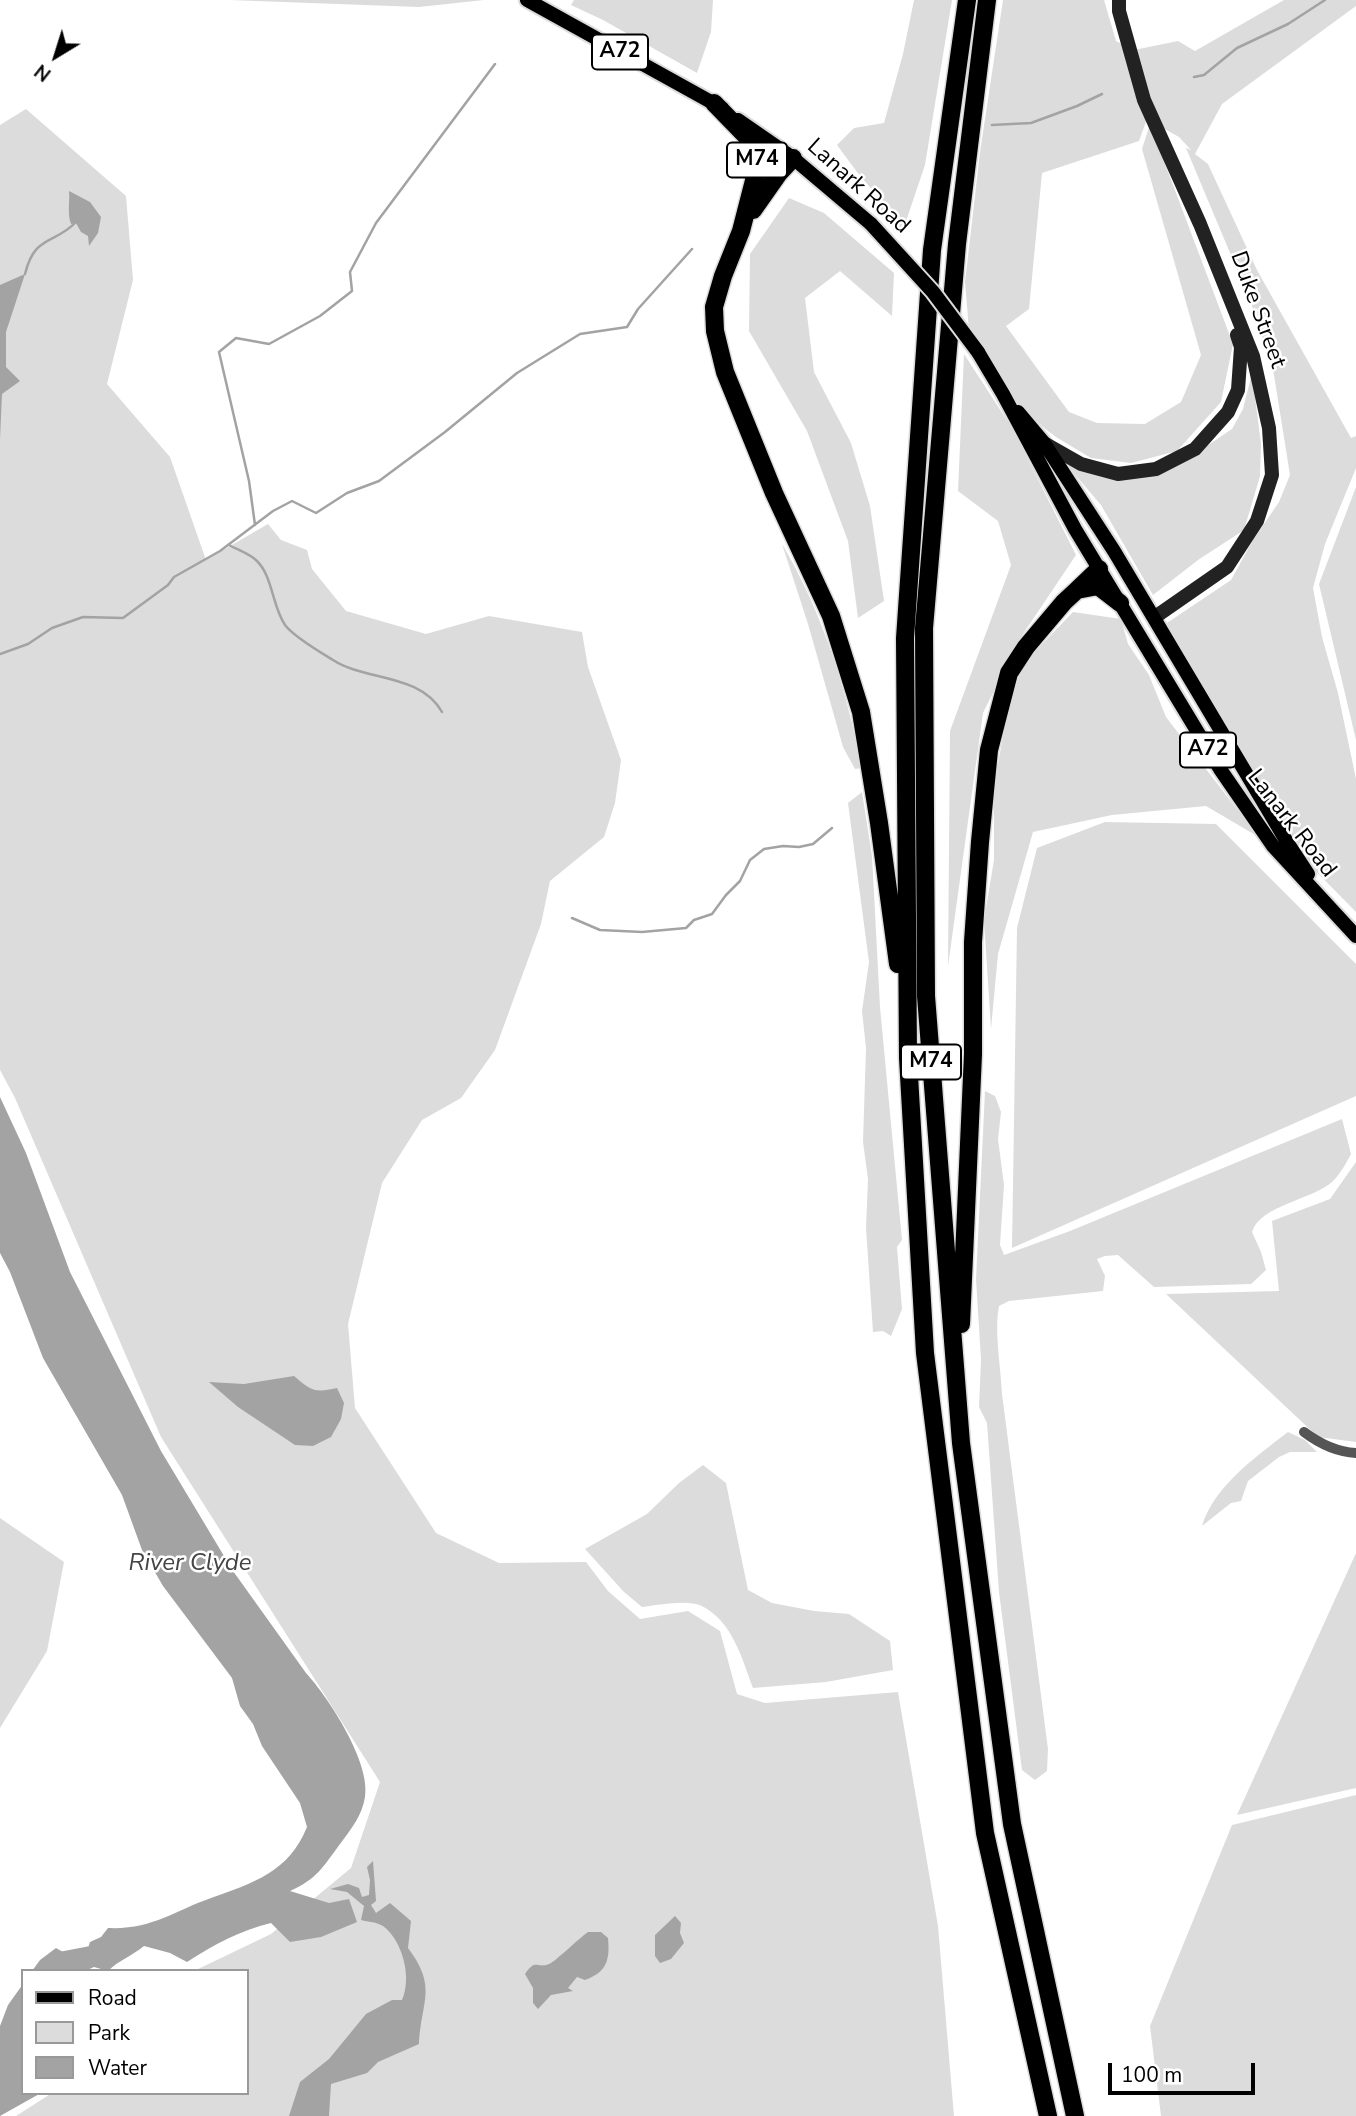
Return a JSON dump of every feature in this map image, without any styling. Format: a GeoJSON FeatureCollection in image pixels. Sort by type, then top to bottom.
{"type":"FeatureCollection","features":[{"type":"Feature","properties":{"kind":"highway","name":"M74"},"geometry":{"type":"LineString","coordinates":[[967,0],[932,250],[905,638],[908,1037],[925,1353],[985,1833],[1048,2116]]}},
{"type":"Feature","properties":{"kind":"highway","name":"M74"},"geometry":{"type":"LineString","coordinates":[[987,0],[957,243],[924,628],[926,996],[957,1403],[1012,1824],[1075,2116]]}},
{"type":"Feature","properties":{"kind":"highway","name":"M74"},"geometry":{"type":"LineString","coordinates":[[714,103],[738,124],[755,151],[758,165],[741,231],[714,307],[715,331],[725,372],[774,493],[831,616],[861,712],[908,1037]]}},
{"type":"Feature","properties":{"kind":"highway","name":"M74"},"geometry":{"type":"LineString","coordinates":[[741,231],[761,196],[793,158]]}},
{"type":"Feature","properties":{"kind":"highway","name":"M74"},"geometry":{"type":"LineString","coordinates":[[957,1403],[973,1055],[973,942],[989,750],[1009,673],[1036,633],[1099,569]]}},
{"type":"Feature","properties":{"kind":"highway"},"geometry":{"type":"LineString","coordinates":[[1077,590],[1098,586],[1125,611]]}},
{"type":"Feature","properties":{"kind":"main road","name":"Lanark Road"},"geometry":{"type":"LineString","coordinates":[[527,0],[714,103],[793,158],[871,224],[933,292],[978,352],[1047,480],[1220,769],[1273,846],[1356,936]]}},
{"type":"Feature","properties":{"kind":"main road","name":"Lanark Road"},"geometry":{"type":"LineString","coordinates":[[1003,394],[1056,461],[1155,617],[1287,842],[1336,916]]}},
{"type":"Feature","properties":{"kind":"main road","name":"A72"},"geometry":{"type":"LineString","coordinates":[[1056,461],[1106,554],[1099,569]]}},
{"type":"Feature","properties":{"kind":"main road"},"geometry":{"type":"LineString","coordinates":[[1125,611],[1155,617]]}},
{"type":"Feature","properties":{"kind":"street","name":"Duke Street"},"geometry":{"type":"LineString","coordinates":[[1119,0],[1119,11],[1144,100],[1200,224],[1253,356],[1269,428],[1272,475],[1256,522],[1227,567],[1155,617]]}},
{"type":"Feature","properties":{"kind":"street","name":"Duke Street"},"geometry":{"type":"LineString","coordinates":[[1044,443],[1081,464],[1118,474],[1156,468],[1195,449],[1228,412],[1238,390],[1241,347],[1200,224]]}},
{"type":"Feature","properties":{"kind":"street"},"geometry":{"type":"LineString","coordinates":[[1304,1432],[1341,1452],[1356,1453]]}},
{"type":"Feature","properties":{"kind":"green space"},"geometry":{"type":"Polygon","coordinates":[[[229,0],[484,0],[419,7],[229,0]]]}},
{"type":"Feature","properties":{"kind":"green space"},"geometry":{"type":"Polygon","coordinates":[[[574,0],[713,0],[711,32],[697,73],[571,5],[574,0]]]}},
{"type":"Feature","properties":{"kind":"green space"},"geometry":{"type":"Polygon","coordinates":[[[914,0],[952,0],[925,165],[901,236],[881,214],[879,198],[837,145],[854,128],[884,123],[903,54],[914,0]]]}},
{"type":"Feature","properties":{"kind":"green space"},"geometry":{"type":"Polygon","coordinates":[[[1003,0],[1104,0],[1116,41],[1134,50],[1178,41],[1195,51],[1284,0],[1356,0],[1356,6],[1222,104],[1195,154],[1208,164],[1257,270],[1351,438],[1356,436],[1356,468],[1325,544],[1313,588],[1356,779],[1356,912],[1287,842],[1261,800],[1167,623],[1231,580],[1253,540],[1279,502],[1290,475],[1273,369],[1251,303],[1186,148],[1191,150],[1179,137],[1147,119],[1139,141],[1042,173],[1029,309],[1006,326],[1069,412],[1097,423],[1145,424],[1181,402],[1201,355],[1142,149],[1150,124],[1233,344],[1221,402],[1177,451],[1131,463],[1091,458],[1056,437],[1018,403],[969,330],[965,282],[980,152],[1003,0]]]}},
{"type":"Feature","properties":{"kind":"green space"},"geometry":{"type":"Polygon","coordinates":[[[26,109],[126,196],[133,280],[107,384],[170,457],[206,560],[268,524],[281,540],[307,550],[312,569],[346,611],[426,634],[489,616],[582,632],[588,667],[621,760],[615,803],[604,837],[550,881],[541,924],[495,1050],[461,1098],[422,1120],[382,1183],[348,1324],[355,1408],[436,1533],[499,1563],[586,1562],[608,1591],[640,1619],[688,1611],[720,1631],[737,1694],[765,1703],[898,1692],[938,1926],[954,2116],[16,2116],[49,2095],[248,2095],[248,1969],[198,1969],[271,1934],[351,1868],[380,1782],[161,1437],[15,1098],[0,1070],[0,125],[26,109]]]}},
{"type":"Feature","properties":{"kind":"green space"},"geometry":{"type":"Polygon","coordinates":[[[789,198],[824,213],[894,273],[892,316],[840,271],[805,298],[814,372],[851,443],[870,506],[884,601],[858,618],[848,541],[807,431],[749,331],[750,254],[789,198]]]}},
{"type":"Feature","properties":{"kind":"green space"},"geometry":{"type":"Polygon","coordinates":[[[964,354],[1012,428],[1076,555],[1019,640],[983,713],[948,966],[950,731],[1011,565],[998,521],[958,491],[964,354]]]}},
{"type":"Feature","properties":{"kind":"green space"},"geometry":{"type":"Polygon","coordinates":[[[1252,373],[1261,444],[1260,476],[1244,530],[1198,560],[1153,595],[1101,505],[1059,456],[1115,478],[1180,464],[1232,429],[1243,409],[1252,373]]]}},
{"type":"Feature","properties":{"kind":"green space"},"geometry":{"type":"Polygon","coordinates":[[[1356,487],[1356,740],[1319,584],[1356,487]]]}},
{"type":"Feature","properties":{"kind":"green space"},"geometry":{"type":"Polygon","coordinates":[[[782,544],[810,597],[831,652],[849,709],[862,768],[855,769],[843,747],[782,544]]]}},
{"type":"Feature","properties":{"kind":"green space"},"geometry":{"type":"Polygon","coordinates":[[[1073,612],[1121,619],[1128,644],[1149,675],[1166,717],[1269,851],[1257,836],[1206,806],[1112,815],[1033,832],[998,954],[991,1029],[984,920],[994,860],[994,787],[1005,725],[1022,665],[1073,612]]]}},
{"type":"Feature","properties":{"kind":"green space"},"geometry":{"type":"Polygon","coordinates":[[[862,792],[872,856],[880,1007],[902,1240],[897,1247],[902,1309],[891,1336],[883,1331],[873,1332],[866,1228],[868,1179],[863,1142],[866,1048],[862,1011],[869,962],[848,803],[862,792]]]}},
{"type":"Feature","properties":{"kind":"green space"},"geometry":{"type":"Polygon","coordinates":[[[1105,822],[1216,824],[1356,964],[1356,1096],[1012,1248],[1017,928],[1037,848],[1105,822]]]}},
{"type":"Feature","properties":{"kind":"green space"},"geometry":{"type":"Polygon","coordinates":[[[985,1091],[995,1096],[1001,1112],[998,1139],[1004,1185],[1000,1245],[1004,1255],[1070,1231],[1342,1119],[1351,1154],[1338,1175],[1324,1188],[1276,1209],[1257,1223],[1252,1232],[1266,1270],[1251,1284],[1154,1287],[1118,1255],[1105,1256],[1097,1259],[1105,1276],[1103,1291],[1009,1301],[999,1306],[997,1338],[1002,1394],[1048,1749],[1047,1771],[1035,1780],[1022,1770],[999,1592],[987,1423],[979,1407],[981,1360],[976,1279],[985,1091]]]}},
{"type":"Feature","properties":{"kind":"green space"},"geometry":{"type":"Polygon","coordinates":[[[1356,1162],[1356,1442],[1318,1437],[1166,1294],[1279,1291],[1272,1221],[1330,1199],[1356,1162]]]}},
{"type":"Feature","properties":{"kind":"green space"},"geometry":{"type":"Polygon","coordinates":[[[1288,1432],[1305,1440],[1317,1452],[1290,1452],[1279,1457],[1248,1481],[1241,1501],[1231,1503],[1202,1526],[1208,1511],[1226,1485],[1288,1432]]]}},
{"type":"Feature","properties":{"kind":"green space"},"geometry":{"type":"Polygon","coordinates":[[[703,1465],[726,1483],[748,1590],[772,1603],[849,1614],[890,1641],[893,1670],[826,1682],[753,1688],[735,1642],[722,1621],[713,1613],[702,1606],[689,1603],[642,1607],[624,1592],[585,1549],[647,1514],[679,1483],[703,1465]]]}},
{"type":"Feature","properties":{"kind":"green space"},"geometry":{"type":"Polygon","coordinates":[[[0,1518],[64,1562],[47,1651],[0,1728],[0,1518]]]}},
{"type":"Feature","properties":{"kind":"green space"},"geometry":{"type":"Polygon","coordinates":[[[1356,1553],[1356,1788],[1237,1815],[1356,1553]]]}},
{"type":"Feature","properties":{"kind":"green space"},"geometry":{"type":"Polygon","coordinates":[[[1356,1795],[1356,2116],[1161,2116],[1150,2026],[1232,1825],[1356,1795]]]}},
{"type":"Feature","properties":{"kind":"water"},"geometry":{"type":"Polygon","coordinates":[[[69,191],[90,202],[101,217],[98,233],[89,246],[88,236],[81,232],[76,223],[71,224],[69,191]]]}},
{"type":"Feature","properties":{"kind":"water"},"geometry":{"type":"Polygon","coordinates":[[[25,274],[6,332],[6,367],[20,381],[2,394],[0,439],[0,285],[25,274]]]}},
{"type":"Feature","properties":{"kind":"water"},"geometry":{"type":"Polygon","coordinates":[[[0,1097],[26,1153],[70,1272],[161,1451],[233,1571],[326,1698],[355,1749],[365,1783],[364,1804],[359,1816],[319,1872],[290,1891],[329,1903],[349,1899],[357,1922],[321,1937],[290,1942],[271,1923],[228,1939],[187,1962],[170,1953],[144,1946],[111,1969],[33,1969],[40,1960],[56,1948],[75,1959],[86,1954],[90,1942],[101,1937],[108,1928],[150,1923],[255,1881],[268,1874],[290,1855],[307,1827],[300,1803],[262,1746],[253,1724],[240,1706],[232,1678],[163,1586],[142,1550],[122,1495],[43,1358],[0,1253],[0,1097]]]}},
{"type":"Feature","properties":{"kind":"water"},"geometry":{"type":"Polygon","coordinates":[[[294,1376],[314,1390],[337,1388],[344,1403],[341,1419],[331,1437],[313,1446],[295,1445],[238,1407],[209,1382],[244,1384],[294,1376]]]}},
{"type":"Feature","properties":{"kind":"water"},"geometry":{"type":"Polygon","coordinates":[[[373,1861],[376,1901],[371,1905],[376,1913],[390,1903],[411,1921],[408,1948],[423,1974],[426,1995],[419,2044],[378,2062],[367,2073],[331,2084],[329,2116],[289,2116],[300,2082],[329,2059],[366,2014],[392,2000],[402,2000],[405,1991],[406,1971],[396,1941],[383,1926],[361,1920],[364,1906],[347,1892],[330,1889],[348,1884],[359,1888],[362,1897],[369,1895],[367,1867],[373,1861]]]}},
{"type":"Feature","properties":{"kind":"water"},"geometry":{"type":"Polygon","coordinates":[[[675,1916],[681,1923],[680,1933],[684,1943],[671,1959],[660,1963],[655,1956],[655,1935],[675,1916]]]}},
{"type":"Feature","properties":{"kind":"water"},"geometry":{"type":"Polygon","coordinates":[[[588,1932],[601,1932],[608,1938],[606,1964],[592,1977],[585,1980],[577,1977],[568,1988],[573,1991],[551,1995],[538,2009],[533,2003],[533,1988],[525,1974],[534,1965],[552,1962],[588,1932]]]}},
{"type":"Feature","properties":{"kind":"water"},"geometry":{"type":"Polygon","coordinates":[[[21,1987],[21,2095],[37,2095],[0,2116],[0,2026],[8,2005],[21,1987]]]}},
{"type":"Feature","properties":{"kind":"waterway"},"geometry":{"type":"LineString","coordinates":[[1194,77],[1204,75],[1237,48],[1288,24],[1325,0]]}},
{"type":"Feature","properties":{"kind":"waterway"},"geometry":{"type":"LineString","coordinates":[[255,525],[249,481],[219,352],[236,338],[269,344],[320,316],[352,291],[350,272],[376,223],[495,64]]}},
{"type":"Feature","properties":{"kind":"waterway"},"geometry":{"type":"LineString","coordinates":[[992,125],[1031,123],[1102,94]]}},
{"type":"Feature","properties":{"kind":"waterway"},"geometry":{"type":"LineString","coordinates":[[25,274],[34,252],[76,222]]}},
{"type":"Feature","properties":{"kind":"waterway"},"geometry":{"type":"LineString","coordinates":[[0,654],[28,644],[52,628],[83,617],[123,618],[168,585],[174,577],[220,551],[273,511],[292,501],[316,513],[347,493],[379,481],[517,373],[580,334],[627,327],[638,309],[692,249]]}},
{"type":"Feature","properties":{"kind":"waterway"},"geometry":{"type":"LineString","coordinates":[[229,545],[257,561],[266,575],[285,625],[294,634],[346,667],[420,690],[432,699],[442,712]]}},
{"type":"Feature","properties":{"kind":"waterway"},"geometry":{"type":"LineString","coordinates":[[572,918],[600,930],[642,932],[686,928],[694,920],[712,914],[740,881],[750,860],[764,849],[813,844],[832,828]]}},
{"type":"Feature","properties":{"kind":"waterway","name":"River Clyde"},"geometry":{"type":"LineString","coordinates":[[49,1969],[54,1962],[101,1953]]}}]}
